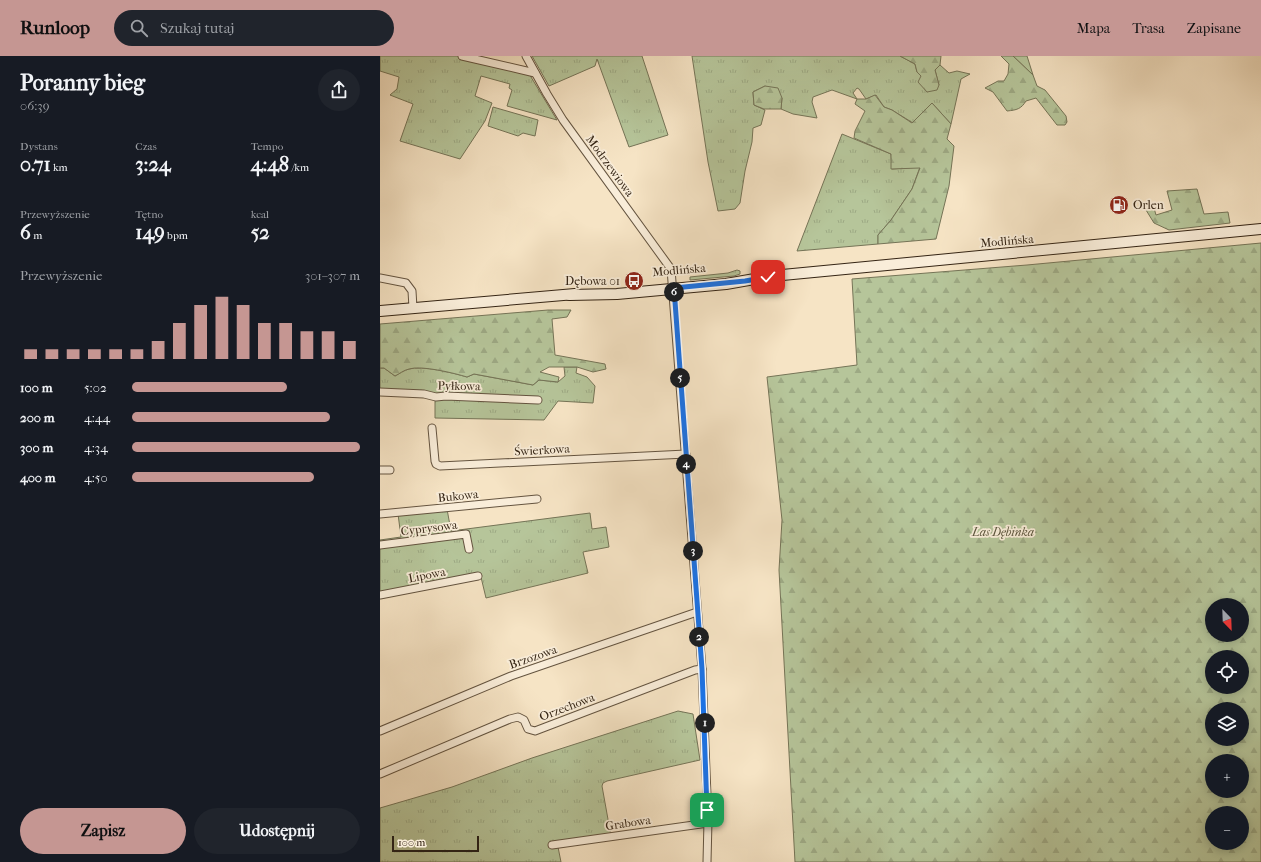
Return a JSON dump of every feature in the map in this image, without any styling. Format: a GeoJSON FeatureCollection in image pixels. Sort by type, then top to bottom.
{"type":"FeatureCollection","features":[{"type":"Feature","properties":{"kind":"main road","name":"Modlińska"},"geometry":{"type":"LineString","coordinates":[[380,311],[569,295],[605,295],[673,286],[745,281],[768,277],[1261,229]]}},
{"type":"Feature","properties":{"kind":"street"},"geometry":{"type":"LineString","coordinates":[[462,56],[535,73]]}},
{"type":"Feature","properties":{"kind":"street","name":"Modrzewiowa"},"geometry":{"type":"LineString","coordinates":[[526,56],[563,120],[671,269],[702,669],[708,823],[707,862]]}},
{"type":"Feature","properties":{"kind":"street"},"geometry":{"type":"LineString","coordinates":[[380,278],[406,284],[412,291],[414,308]]}},
{"type":"Feature","properties":{"kind":"street","name":"Pyłkowa"},"geometry":{"type":"LineString","coordinates":[[380,392],[424,394],[436,397],[446,396],[538,400]]}},
{"type":"Feature","properties":{"kind":"street","name":"Świerkowa"},"geometry":{"type":"LineString","coordinates":[[432,428],[434,461],[440,466],[686,454]]}},
{"type":"Feature","properties":{"kind":"street"},"geometry":{"type":"LineString","coordinates":[[380,470],[390,470]]}},
{"type":"Feature","properties":{"kind":"street","name":"Bukowa"},"geometry":{"type":"LineString","coordinates":[[380,514],[537,499]]}},
{"type":"Feature","properties":{"kind":"street","name":"Cyprysowa"},"geometry":{"type":"LineString","coordinates":[[380,545],[466,534],[469,549]]}},
{"type":"Feature","properties":{"kind":"street","name":"Lipowa"},"geometry":{"type":"LineString","coordinates":[[380,595],[478,576]]}},
{"type":"Feature","properties":{"kind":"street","name":"Brzozowa"},"geometry":{"type":"LineString","coordinates":[[380,731],[511,676],[697,612]]}},
{"type":"Feature","properties":{"kind":"street","name":"Orzechowa"},"geometry":{"type":"LineString","coordinates":[[380,774],[510,719],[518,717],[524,720],[528,729],[536,730],[695,670],[702,669]]}},
{"type":"Feature","properties":{"kind":"street","name":"Grabowa"},"geometry":{"type":"LineString","coordinates":[[552,845],[708,823]]}},
{"type":"Feature","properties":{"kind":"green space"},"geometry":{"type":"Polygon","coordinates":[[[380,56],[465,56],[528,72],[557,120],[507,106],[512,90],[509,88],[510,84],[481,76],[475,96],[492,103],[485,121],[460,159],[400,141],[413,104],[390,95],[397,89],[399,77],[380,71],[380,56]]]}},
{"type":"Feature","properties":{"kind":"green space"},"geometry":{"type":"Polygon","coordinates":[[[532,56],[642,56],[668,135],[629,147],[597,59],[595,66],[549,86],[532,56]]]}},
{"type":"Feature","properties":{"kind":"green space"},"geometry":{"type":"Polygon","coordinates":[[[692,56],[900,56],[915,64],[917,72],[939,85],[935,70],[940,65],[949,73],[957,71],[970,74],[961,79],[951,124],[932,103],[913,123],[892,110],[884,107],[876,95],[866,99],[857,88],[853,93],[857,99],[832,90],[813,97],[812,102],[817,118],[793,114],[781,109],[782,98],[765,86],[753,92],[754,105],[765,110],[761,125],[753,128],[752,142],[745,171],[740,203],[735,209],[718,211],[708,162],[692,56]]]}},
{"type":"Feature","properties":{"kind":"green space"},"geometry":{"type":"Polygon","coordinates":[[[900,56],[941,56],[940,65],[935,70],[939,85],[937,90],[927,92],[918,82],[921,76],[917,72],[915,64],[900,56]]]}},
{"type":"Feature","properties":{"kind":"green space"},"geometry":{"type":"Polygon","coordinates":[[[1001,56],[1013,56],[1033,75],[1037,86],[1045,90],[1066,116],[1067,122],[1065,125],[1057,125],[1036,98],[1026,101],[1018,109],[1007,111],[993,92],[985,88],[998,81],[1004,81],[1008,74],[1009,64],[1001,56]]]}},
{"type":"Feature","properties":{"kind":"green space"},"geometry":{"type":"Polygon","coordinates":[[[1013,56],[1027,56],[1033,75],[1013,56]]]}},
{"type":"Feature","properties":{"kind":"green space"},"geometry":{"type":"Polygon","coordinates":[[[765,86],[778,88],[782,98],[781,109],[764,109],[754,105],[753,92],[765,86]]]}},
{"type":"Feature","properties":{"kind":"green space"},"geometry":{"type":"Polygon","coordinates":[[[875,95],[884,107],[892,110],[912,123],[932,103],[951,124],[947,139],[954,146],[949,186],[936,239],[878,244],[878,235],[891,220],[912,189],[920,168],[891,169],[891,154],[854,138],[855,131],[865,111],[855,104],[857,99],[866,99],[875,95]]]}},
{"type":"Feature","properties":{"kind":"green space"},"geometry":{"type":"Polygon","coordinates":[[[493,107],[538,120],[535,136],[523,133],[518,136],[488,126],[493,107]]]}},
{"type":"Feature","properties":{"kind":"green space"},"geometry":{"type":"Polygon","coordinates":[[[842,134],[891,154],[892,169],[920,167],[912,189],[891,220],[878,235],[878,244],[797,251],[842,134]]]}},
{"type":"Feature","properties":{"kind":"green space"},"geometry":{"type":"Polygon","coordinates":[[[1197,189],[1204,214],[1228,212],[1230,223],[1169,230],[1154,223],[1146,210],[1154,208],[1156,215],[1172,210],[1167,191],[1197,189]]]}},
{"type":"Feature","properties":{"kind":"green space","name":"Las Dębinka"},"geometry":{"type":"Polygon","coordinates":[[[1261,243],[1261,862],[795,862],[779,570],[782,520],[767,377],[857,365],[852,279],[1027,265],[1261,243]]]}},
{"type":"Feature","properties":{"kind":"green space"},"geometry":{"type":"Polygon","coordinates":[[[737,270],[740,271],[740,274],[734,276],[690,280],[690,277],[728,273],[737,270]]]}},
{"type":"Feature","properties":{"kind":"green space"},"geometry":{"type":"Polygon","coordinates":[[[548,310],[571,310],[567,317],[552,319],[555,355],[605,364],[606,369],[593,372],[577,367],[549,367],[540,372],[559,377],[558,382],[539,380],[533,385],[474,374],[467,377],[421,368],[403,371],[395,376],[384,368],[380,368],[380,324],[548,310]]]}},
{"type":"Feature","properties":{"kind":"green space"},"geometry":{"type":"Polygon","coordinates":[[[564,367],[577,367],[576,373],[587,377],[595,386],[593,403],[558,401],[544,420],[435,418],[435,393],[380,392],[380,368],[384,368],[395,376],[403,371],[421,368],[467,377],[474,374],[533,385],[539,380],[558,382],[565,376],[564,367]]]}},
{"type":"Feature","properties":{"kind":"green space"},"geometry":{"type":"Polygon","coordinates":[[[447,509],[451,531],[590,513],[592,529],[606,527],[609,547],[583,552],[588,573],[486,598],[480,573],[380,592],[380,540],[401,537],[398,514],[447,509]]]}},
{"type":"Feature","properties":{"kind":"green space"},"geometry":{"type":"Polygon","coordinates":[[[678,711],[693,714],[700,760],[603,783],[602,786],[611,836],[557,842],[561,862],[380,862],[380,808],[452,787],[532,758],[678,711]]]}},
{"type":"Feature","properties":{"kind":"place","name":"Orlen"},"geometry":{"type":"Point","coordinates":[1119,205]}},
{"type":"Feature","properties":{"kind":"place","name":"Dębowa 01"},"geometry":{"type":"Point","coordinates":[634,281]}},
{"type":"Feature","properties":{"kind":"route"},"geometry":{"type":"LineString","coordinates":[[707,810],[702,669],[674,288],[745,281],[768,277]]}}]}
